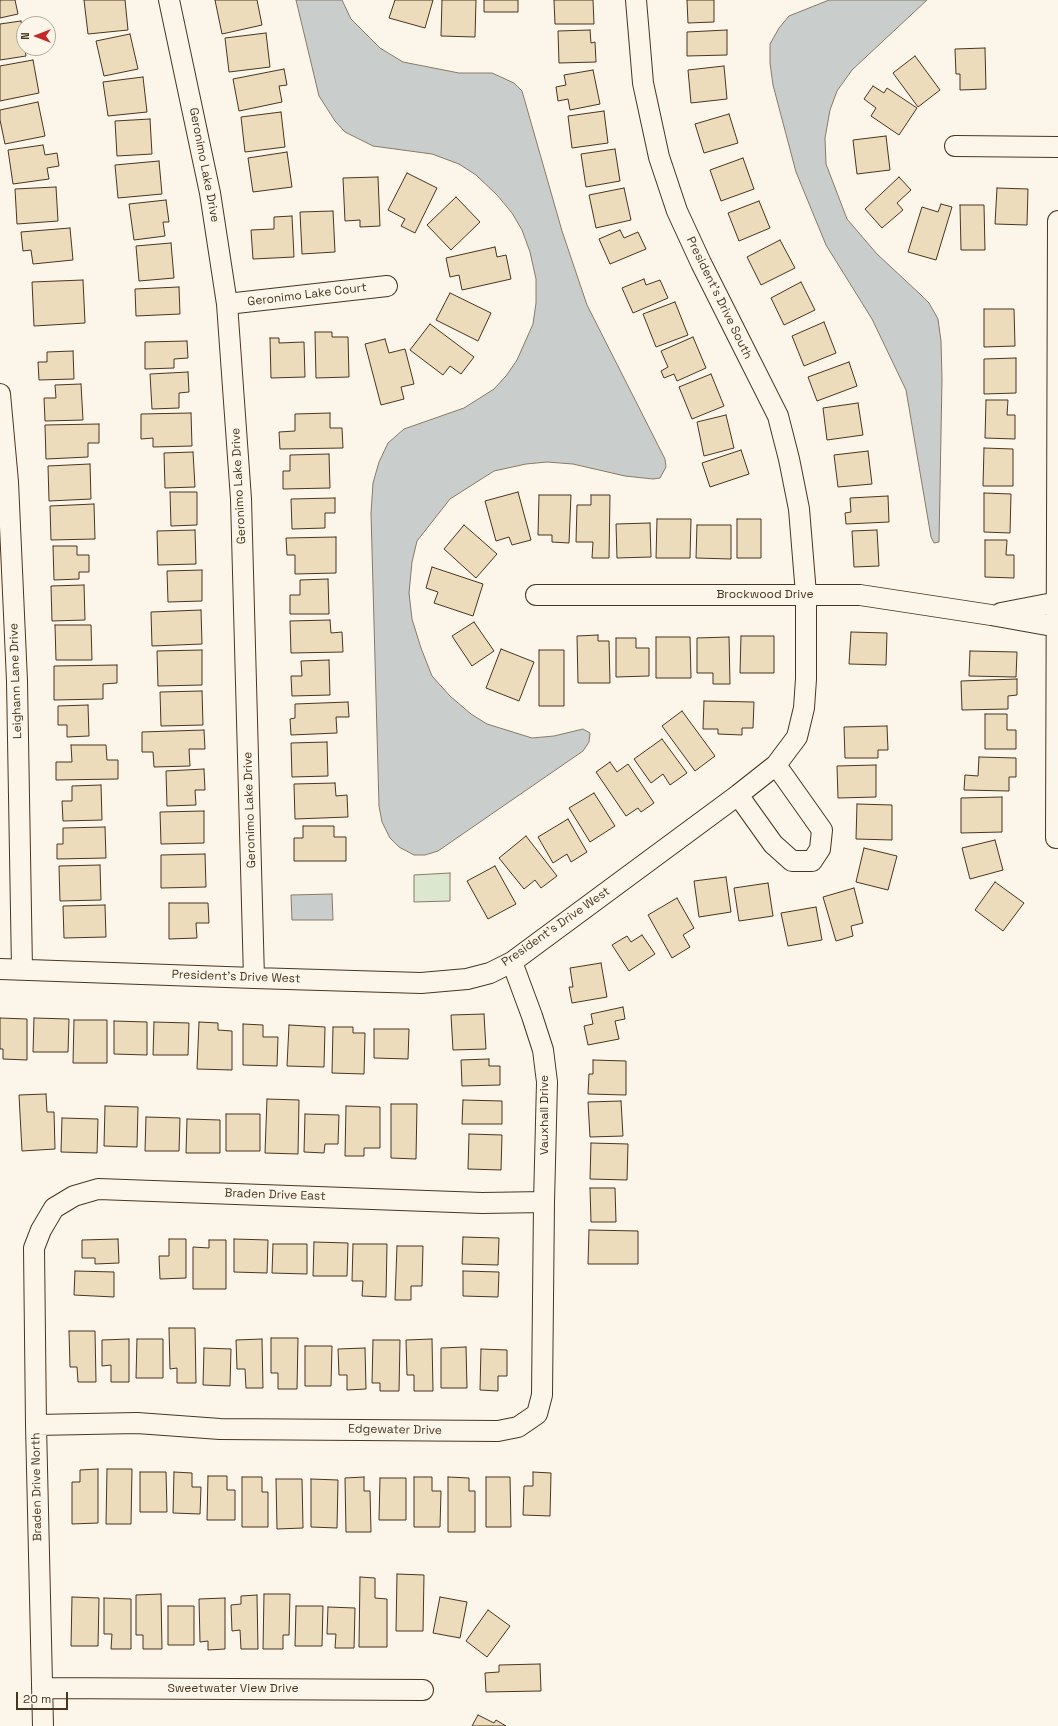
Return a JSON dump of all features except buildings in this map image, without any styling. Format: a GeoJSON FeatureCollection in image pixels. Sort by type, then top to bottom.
{"type":"FeatureCollection","features":[{"type":"Feature","properties":{"kind":"street","name":"Geronimo Lake Drive"},"geometry":{"type":"LineString","coordinates":[[169,0],[210,193],[227,304],[241,499],[254,978]]}},
{"type":"Feature","properties":{"kind":"street","name":"President's Drive South"},"geometry":{"type":"LineString","coordinates":[[636,0],[643,83],[659,157],[677,211],[778,416],[799,508],[806,594]]}},
{"type":"Feature","properties":{"kind":"street"},"geometry":{"type":"LineString","coordinates":[[955,146],[1058,147]]}},
{"type":"Feature","properties":{"kind":"street"},"geometry":{"type":"LineString","coordinates":[[1056,838],[1058,221]]}},
{"type":"Feature","properties":{"kind":"street","name":"Geronimo Lake Court"},"geometry":{"type":"LineString","coordinates":[[227,304],[387,286]]}},
{"type":"Feature","properties":{"kind":"street","name":"Leighann Lane Drive"},"geometry":{"type":"LineString","coordinates":[[0,394],[8,482],[17,681],[22,969]]}},
{"type":"Feature","properties":{"kind":"street","name":"President's Drive West"},"geometry":{"type":"LineString","coordinates":[[0,969],[420,983],[467,979],[490,973],[512,962],[738,796],[776,765],[797,737],[804,708],[806,679],[806,594]]}},
{"type":"Feature","properties":{"kind":"street","name":"Brockwood Drive"},"geometry":{"type":"LineString","coordinates":[[536,596],[860,595],[991,615],[1057,627]]}},
{"type":"Feature","properties":{"kind":"street","name":"Brockwood Drive"},"geometry":{"type":"LineString","coordinates":[[991,615],[1057,602]]}},
{"type":"Feature","properties":{"kind":"street"},"geometry":{"type":"LineString","coordinates":[[738,796],[773,844],[792,861],[812,861],[820,849],[822,830],[776,765]]}},
{"type":"Feature","properties":{"kind":"street","name":"Vauxhall Drive"},"geometry":{"type":"LineString","coordinates":[[512,962],[543,1050],[547,1082],[544,1202]]}},
{"type":"Feature","properties":{"kind":"street","name":"Braden Drive East"},"geometry":{"type":"LineString","coordinates":[[34,1248],[41,1230],[54,1208],[74,1196],[98,1189],[474,1202],[544,1202]]}},
{"type":"Feature","properties":{"kind":"street","name":"Edgewater Drive"},"geometry":{"type":"LineString","coordinates":[[36,1425],[137,1423],[220,1429],[498,1431],[518,1427],[537,1414],[542,1394],[544,1202]]}},
{"type":"Feature","properties":{"kind":"street","name":"Braden Drive North"},"geometry":{"type":"LineString","coordinates":[[34,1248],[42,1726]]}},
{"type":"Feature","properties":{"kind":"street","name":"Sweetwater View Drive"},"geometry":{"type":"LineString","coordinates":[[42,1688],[423,1690]]}},
{"type":"Feature","properties":{"kind":"green space"},"geometry":{"type":"Polygon","coordinates":[[[450,873],[450,901],[414,902],[414,875],[450,873]]]}},
{"type":"Feature","properties":{"kind":"shaded area"},"geometry":{"type":"Polygon","coordinates":[[[296,0],[342,0],[351,19],[380,48],[403,62],[459,73],[492,73],[514,83],[522,91],[562,231],[587,305],[665,459],[666,467],[660,478],[653,479],[625,476],[573,464],[547,462],[526,464],[494,471],[450,499],[417,541],[412,562],[409,593],[412,619],[432,676],[450,696],[471,714],[487,724],[532,738],[554,736],[583,729],[590,733],[589,742],[583,751],[438,851],[425,855],[414,855],[399,847],[390,838],[382,822],[379,806],[371,513],[373,483],[379,462],[388,443],[404,429],[464,408],[494,389],[506,376],[517,360],[533,324],[536,303],[536,279],[530,252],[522,230],[512,213],[497,195],[476,175],[459,164],[432,154],[373,146],[345,132],[335,121],[319,96],[296,0]]]}},
{"type":"Feature","properties":{"kind":"shaded area"},"geometry":{"type":"Polygon","coordinates":[[[829,0],[927,0],[852,70],[837,91],[830,110],[825,138],[826,164],[847,219],[877,254],[929,303],[938,319],[941,341],[942,379],[939,542],[934,543],[931,537],[906,390],[872,319],[826,245],[796,172],[773,85],[770,63],[770,44],[779,28],[789,16],[829,0]]]}},
{"type":"Feature","properties":{"kind":"shaded area"},"geometry":{"type":"Polygon","coordinates":[[[332,894],[333,920],[292,920],[291,895],[332,894]]]}}]}
